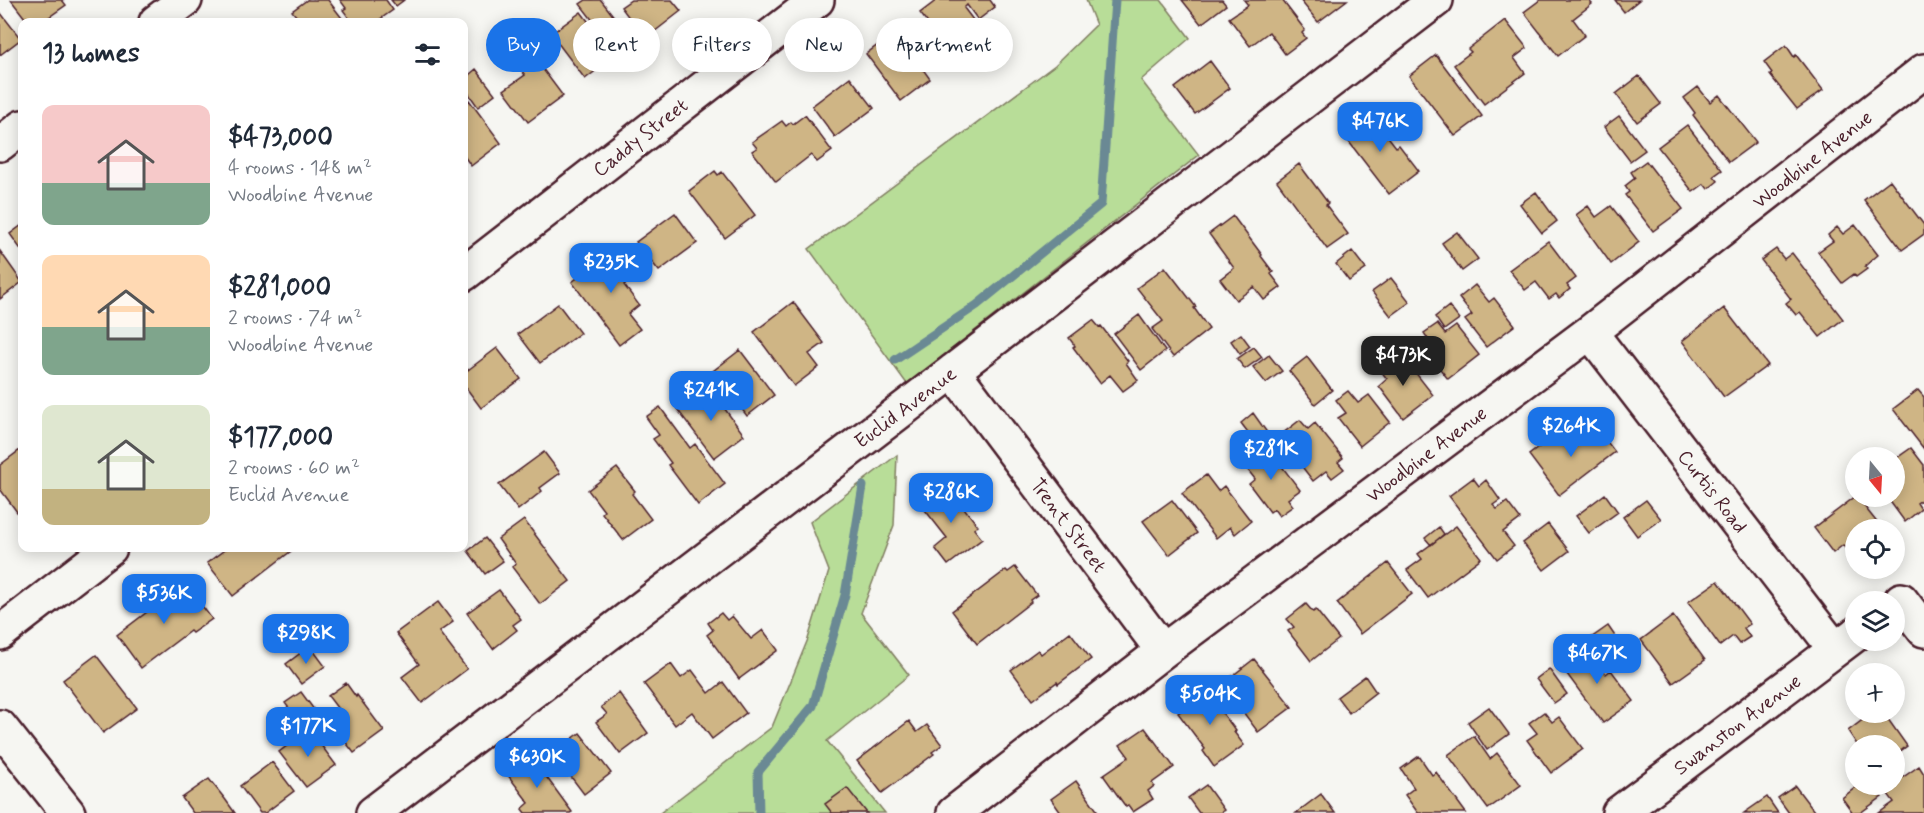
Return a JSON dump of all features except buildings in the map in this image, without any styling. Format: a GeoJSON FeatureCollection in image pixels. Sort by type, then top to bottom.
{"type":"FeatureCollection","features":[{"type":"Feature","properties":{"kind":"street"},"geometry":{"type":"LineString","coordinates":[[161,18],[185,0]]}},
{"type":"Feature","properties":{"kind":"street","name":"Caddy Street"},"geometry":{"type":"LineString","coordinates":[[468,271],[817,0]]}},
{"type":"Feature","properties":{"kind":"street","name":"Euclid Avenue"},"geometry":{"type":"LineString","coordinates":[[373,813],[1436,0]]}},
{"type":"Feature","properties":{"kind":"street","name":"Woodbine Avenue"},"geometry":{"type":"LineString","coordinates":[[954,813],[1163,651],[1590,332],[1924,71]]}},
{"type":"Feature","properties":{"kind":"street"},"geometry":{"type":"LineString","coordinates":[[0,144],[18,130]]}},
{"type":"Feature","properties":{"kind":"street","name":"Curtis Road"},"geometry":{"type":"LineString","coordinates":[[1590,332],[1845,642]]}},
{"type":"Feature","properties":{"kind":"street","name":"Trent Street"},"geometry":{"type":"LineString","coordinates":[[953,371],[1163,651]]}},
{"type":"Feature","properties":{"kind":"street"},"geometry":{"type":"LineString","coordinates":[[0,633],[105,552]]}},
{"type":"Feature","properties":{"kind":"street"},"geometry":{"type":"LineString","coordinates":[[1907,596],[1924,630]]}},
{"type":"Feature","properties":{"kind":"street","name":"Swanston Avenue"},"geometry":{"type":"LineString","coordinates":[[1619,813],[1845,642]]}},
{"type":"Feature","properties":{"kind":"street"},"geometry":{"type":"LineString","coordinates":[[0,727],[68,813]]}},
{"type":"Feature","properties":{"kind":"green space"},"geometry":{"type":"Polygon","coordinates":[[[1086,0],[1161,0],[1190,38],[1141,80],[1199,155],[907,384],[809,249],[1055,65],[1096,25],[1086,0]]]}},
{"type":"Feature","properties":{"kind":"green space"},"geometry":{"type":"Polygon","coordinates":[[[897,455],[894,525],[861,613],[909,675],[827,741],[885,813],[660,813],[772,727],[808,639],[829,571],[810,522],[897,455]]]}},
{"type":"Feature","properties":{"kind":"waterway"},"geometry":{"type":"LineString","coordinates":[[895,360],[977,305],[1101,204],[1115,0]]}},
{"type":"Feature","properties":{"kind":"waterway"},"geometry":{"type":"LineString","coordinates":[[759,813],[758,772],[813,706],[845,595],[863,486]]}}]}
